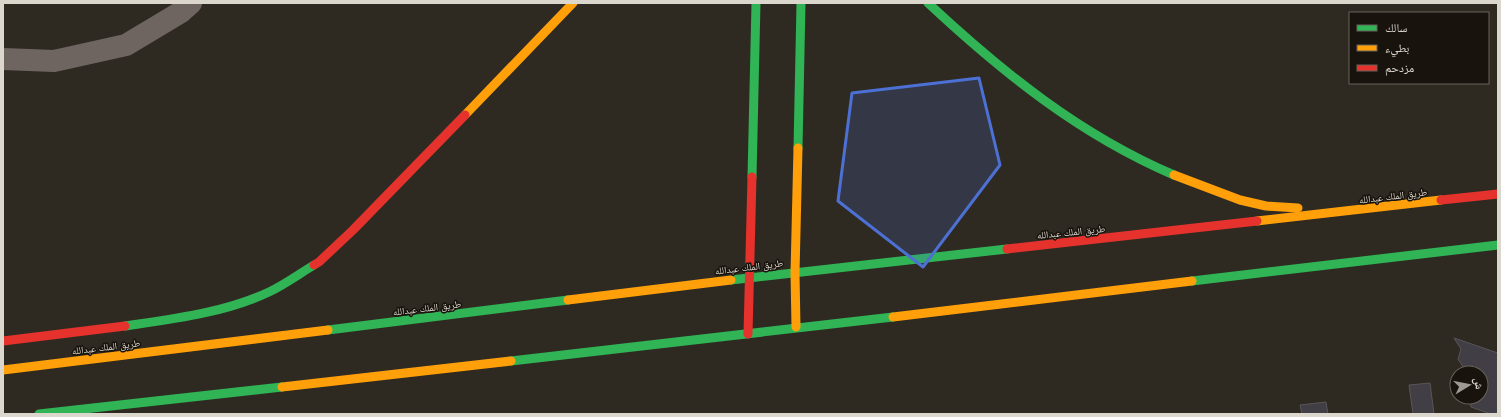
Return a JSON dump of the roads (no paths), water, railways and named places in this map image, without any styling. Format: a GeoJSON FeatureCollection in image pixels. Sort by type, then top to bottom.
{"type":"FeatureCollection","features":[{"type":"Feature","properties":{"kind":"street"},"geometry":{"type":"LineString","coordinates":[[3,59],[54,61],[126,45],[181,12],[191,3]]}},
{"type":"Feature","properties":{"kind":"street"},"geometry":{"type":"LineString","coordinates":[[3,341],[169,320],[226,308],[269,292],[318,262],[353,230],[573,3]]}},
{"type":"Feature","properties":{"kind":"street"},"geometry":{"type":"LineString","coordinates":[[748,334],[756,3]]}},
{"type":"Feature","properties":{"kind":"street"},"geometry":{"type":"LineString","coordinates":[[796,327],[795,273],[801,3]]}},
{"type":"Feature","properties":{"kind":"street"},"geometry":{"type":"LineString","coordinates":[[928,3],[1000,68],[1056,110],[1110,144],[1163,172],[1219,194],[1256,204],[1345,212]]}},
{"type":"Feature","properties":{"kind":"street","name":"طريق الملك عبدالله"},"geometry":{"type":"LineString","coordinates":[[3,370],[459,315],[749,278],[1498,194]]}},
{"type":"Feature","properties":{"kind":"street"},"geometry":{"type":"LineString","coordinates":[[39,414],[748,334],[796,327],[1498,246]]}}]}
